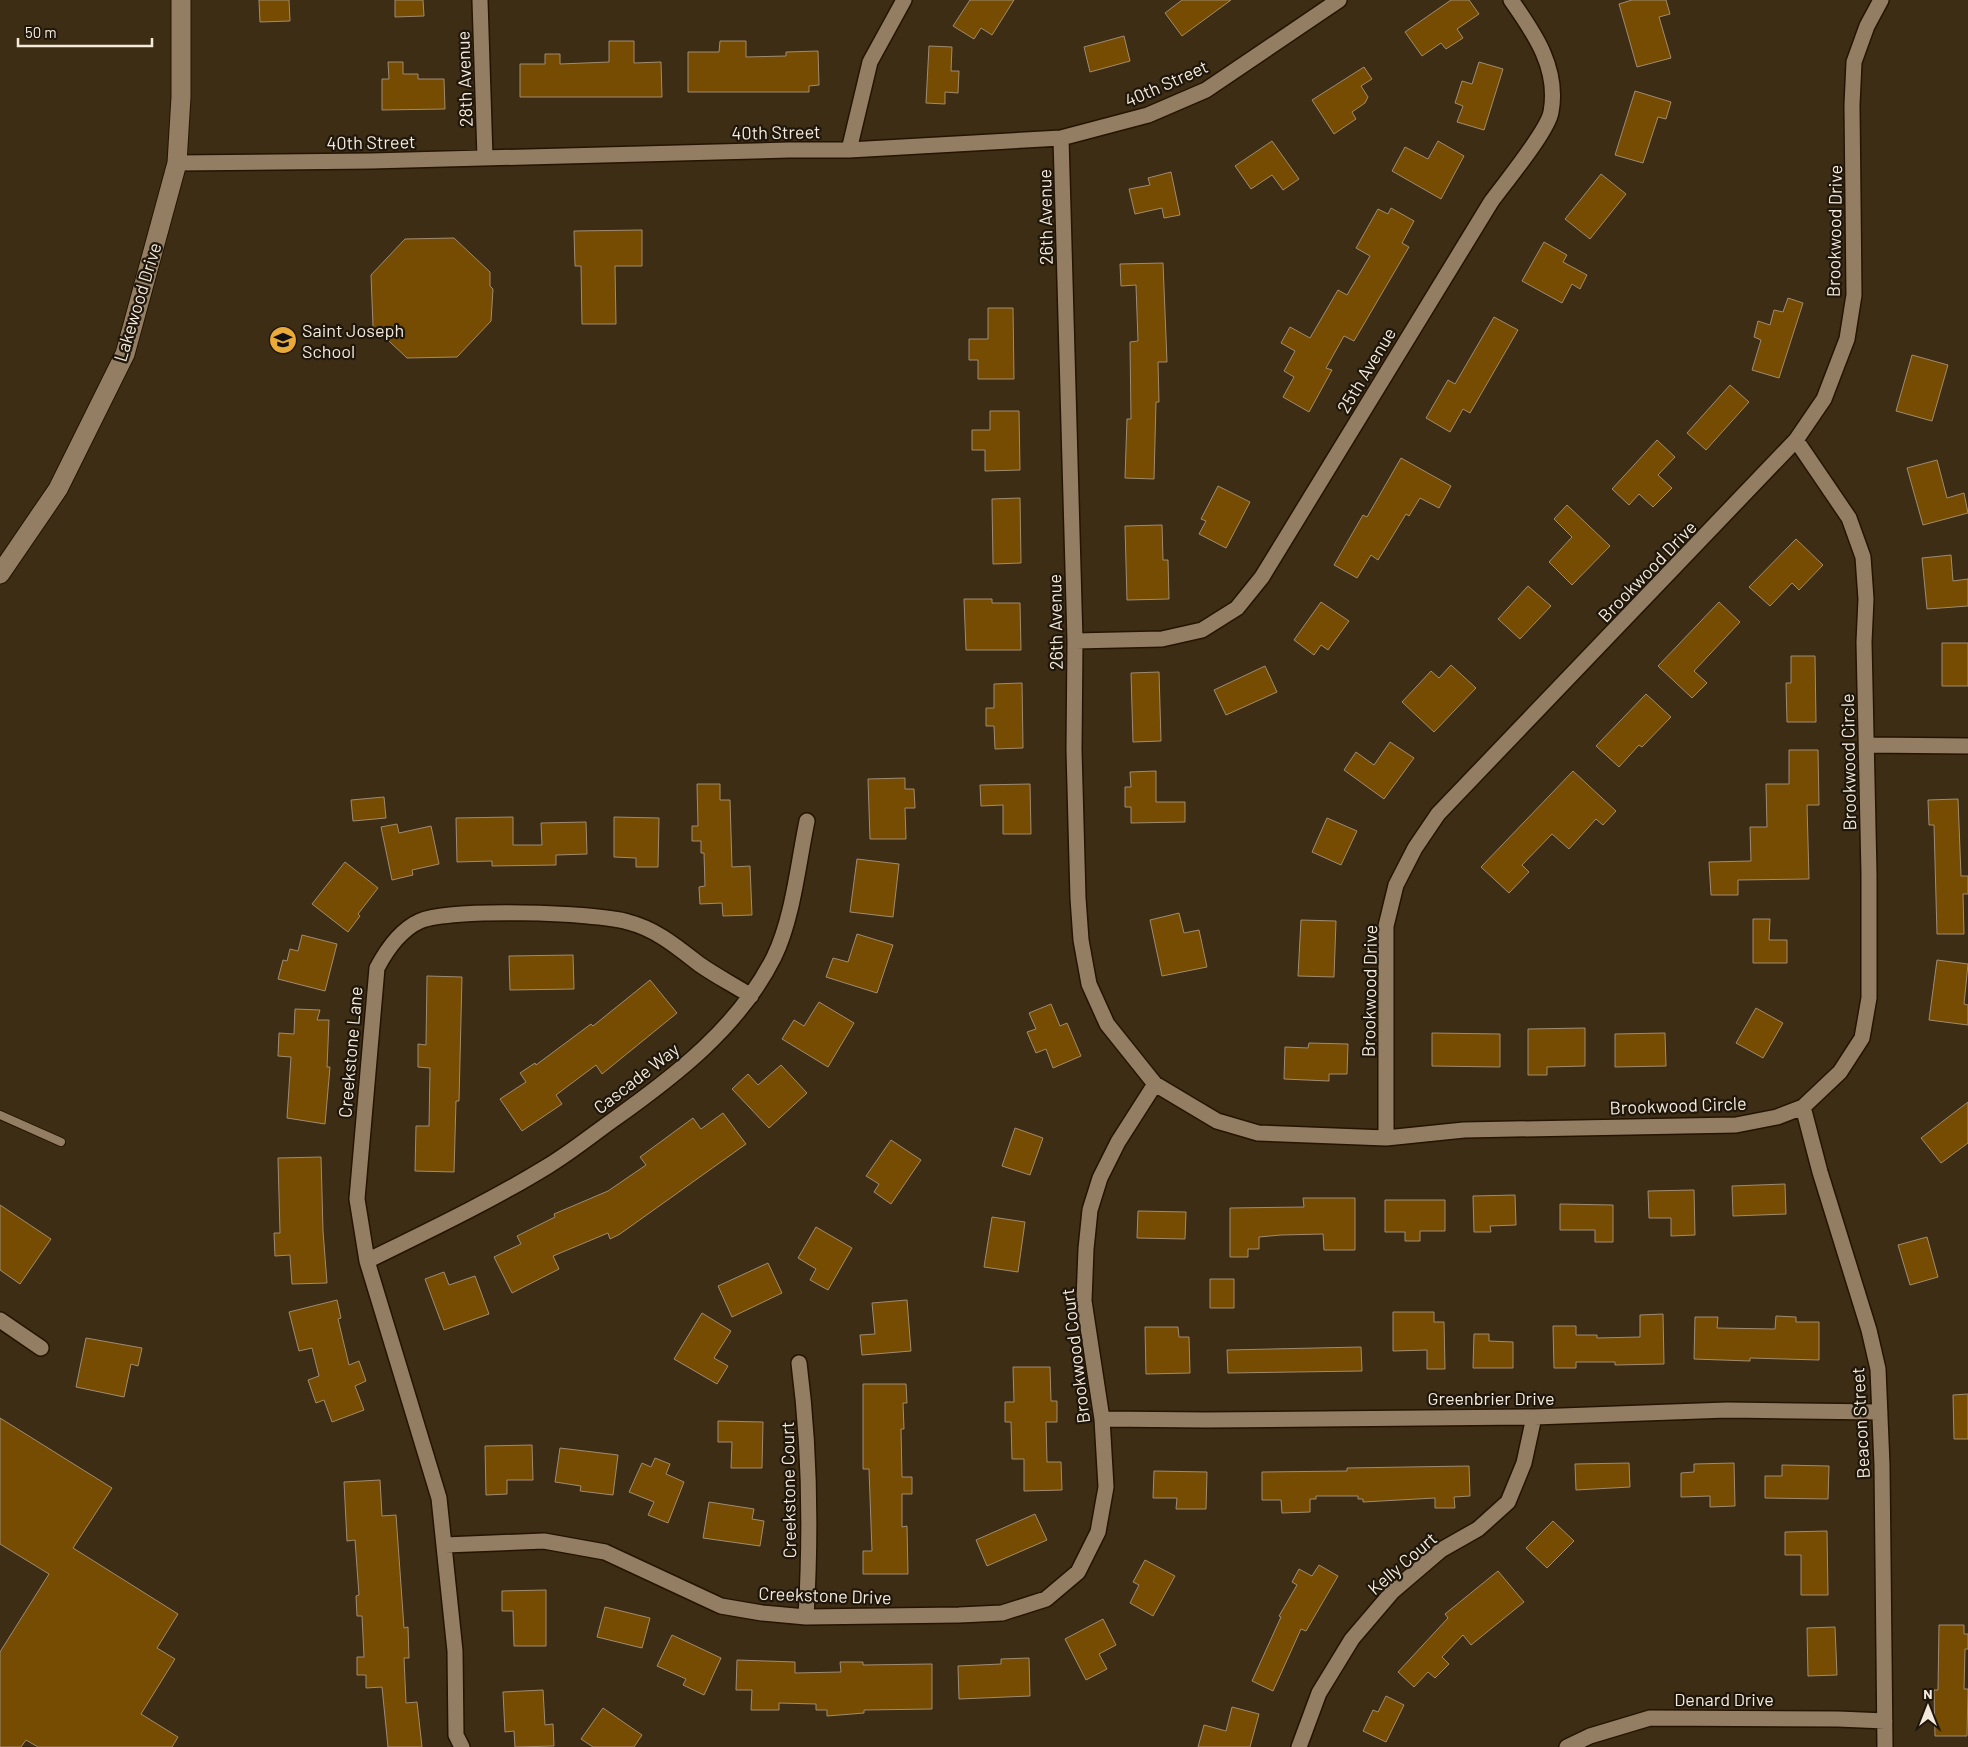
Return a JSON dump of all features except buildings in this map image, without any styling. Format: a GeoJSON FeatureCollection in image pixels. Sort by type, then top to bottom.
{"type":"FeatureCollection","features":[{"type":"Feature","properties":{"kind":"street","name":"Lakewood Drive"},"geometry":{"type":"LineString","coordinates":[[0,574],[58,489],[125,354],[177,163],[181,97],[181,0]]}},
{"type":"Feature","properties":{"kind":"street","name":"28th Avenue"},"geometry":{"type":"LineString","coordinates":[[480,0],[485,158]]}},
{"type":"Feature","properties":{"kind":"street"},"geometry":{"type":"LineString","coordinates":[[849,150],[870,62],[904,0]]}},
{"type":"Feature","properties":{"kind":"street","name":"40th Street"},"geometry":{"type":"LineString","coordinates":[[177,163],[849,150],[1062,138],[1148,115],[1206,90],[1340,0]]}},
{"type":"Feature","properties":{"kind":"street","name":"25th Avenue"},"geometry":{"type":"LineString","coordinates":[[1075,640],[1162,639],[1202,630],[1237,608],[1262,576],[1491,202],[1529,150],[1551,114],[1551,72],[1534,33],[1511,0]]}},
{"type":"Feature","properties":{"kind":"street","name":"Brookwood Drive"},"geometry":{"type":"LineString","coordinates":[[1386,1138],[1386,926],[1396,885],[1414,848],[1438,814],[1796,440],[1824,399],[1847,339],[1854,295],[1852,104],[1854,62],[1867,26],[1881,0]]}},
{"type":"Feature","properties":{"kind":"street","name":"26th Avenue"},"geometry":{"type":"LineString","coordinates":[[1062,138],[1075,640],[1074,750],[1081,940],[1089,984],[1107,1024],[1155,1084]]}},
{"type":"Feature","properties":{"kind":"street","name":"Brookwood Circle"},"geometry":{"type":"LineString","coordinates":[[1155,1084],[1217,1121],[1258,1133],[1386,1138],[1464,1130],[1736,1125],[1777,1117],[1803,1107],[1840,1072],[1862,1038],[1869,998],[1864,642],[1866,599],[1863,557],[1849,518],[1796,440]]}},
{"type":"Feature","properties":{"kind":"street"},"geometry":{"type":"LineString","coordinates":[[1866,745],[1968,746]]}},
{"type":"Feature","properties":{"kind":"street","name":"Cascade Way"},"geometry":{"type":"LineString","coordinates":[[367,1261],[421,1235],[556,1160],[668,1082],[715,1037],[751,996],[774,956],[785,928],[807,821]]}},
{"type":"Feature","properties":{"kind":"street","name":"Creekstone Lane"},"geometry":{"type":"LineString","coordinates":[[445,1545],[434,1480],[367,1261],[357,1199],[377,968],[388,948],[402,932],[420,920],[461,914],[588,915],[628,922],[668,939],[701,964],[751,996]]}},
{"type":"Feature","properties":{"kind":"street","name":"Brookwood Court"},"geometry":{"type":"LineString","coordinates":[[1090,1548],[1098,1532],[1106,1486],[1102,1419],[1084,1301],[1090,1210],[1100,1178],[1118,1142],[1155,1084]]}},
{"type":"Feature","properties":{"kind":"street","name":"Beacon Street"},"geometry":{"type":"LineString","coordinates":[[1803,1107],[1820,1172],[1869,1330],[1878,1369],[1885,1747]]}},
{"type":"Feature","properties":{"kind":"street"},"geometry":{"type":"LineString","coordinates":[[0,1320],[41,1348]]}},
{"type":"Feature","properties":{"kind":"street","name":"Creekstone Court"},"geometry":{"type":"LineString","coordinates":[[799,1363],[808,1447],[809,1566],[806,1617]]}},
{"type":"Feature","properties":{"kind":"street","name":"Greenbrier Drive"},"geometry":{"type":"LineString","coordinates":[[1102,1419],[1534,1417],[1727,1410],[1880,1412]]}},
{"type":"Feature","properties":{"kind":"street","name":"Kelly Court"},"geometry":{"type":"LineString","coordinates":[[1299,1747],[1319,1693],[1352,1639],[1393,1591],[1441,1550],[1478,1530],[1508,1502],[1524,1463],[1534,1417]]}},
{"type":"Feature","properties":{"kind":"street","name":"Creekstone Drive"},"geometry":{"type":"LineString","coordinates":[[445,1545],[544,1541],[606,1552],[721,1606],[806,1617],[895,1617],[1002,1613],[1046,1599],[1078,1572],[1090,1548]]}},
{"type":"Feature","properties":{"kind":"street"},"geometry":{"type":"LineString","coordinates":[[445,1545],[454,1651],[456,1735],[462,1747]]}},
{"type":"Feature","properties":{"kind":"street","name":"Denard Drive"},"geometry":{"type":"LineString","coordinates":[[1568,1747],[1590,1736],[1650,1718],[1838,1718],[1885,1721]]}},
{"type":"Feature","properties":{"kind":"lane"},"geometry":{"type":"LineString","coordinates":[[0,1115],[61,1142]]}},
{"type":"Feature","properties":{"kind":"place","name":"Saint Joseph School"},"geometry":{"type":"Point","coordinates":[283,340]}}]}
